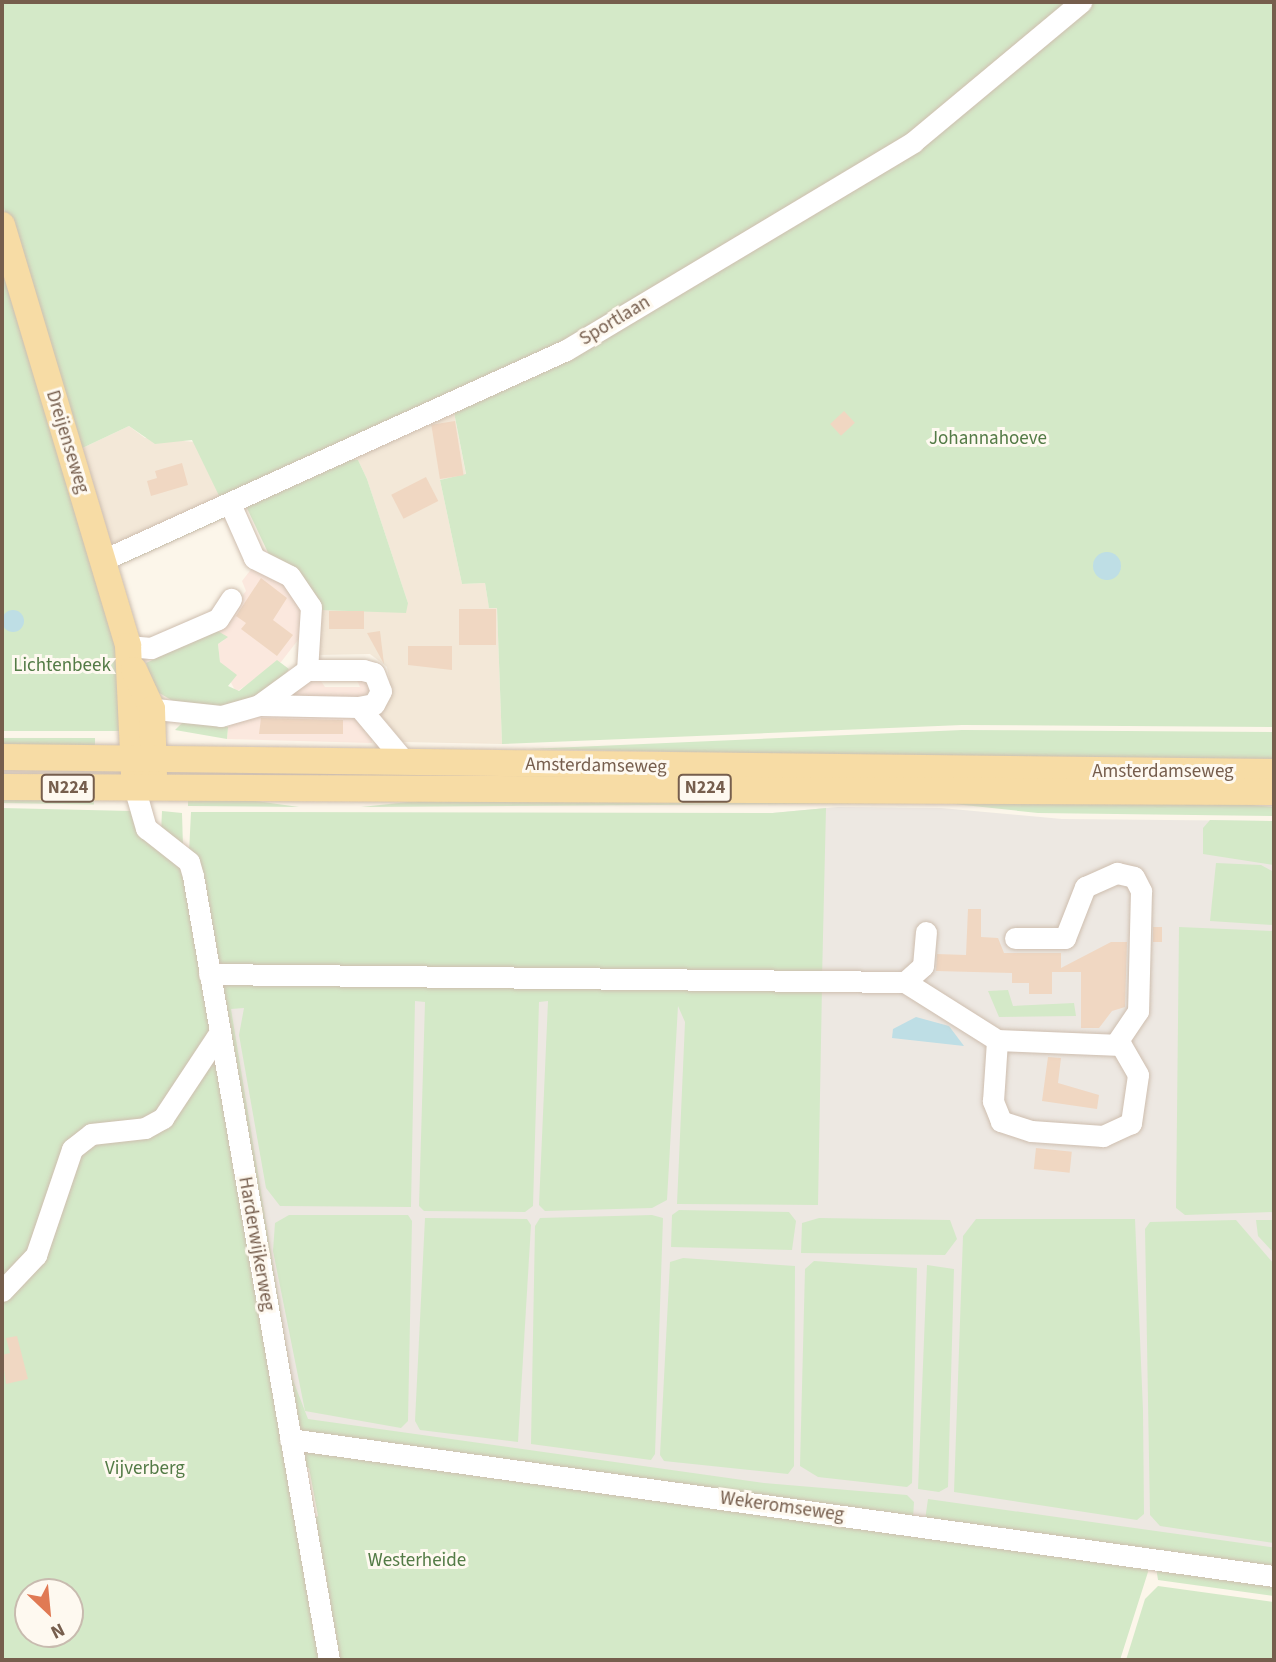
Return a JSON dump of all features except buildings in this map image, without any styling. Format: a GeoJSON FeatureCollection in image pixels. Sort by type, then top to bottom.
{"type":"FeatureCollection","features":[{"type":"Feature","properties":{"kind":"main road","name":"Dreijenseweg"},"geometry":{"type":"LineString","coordinates":[[2,225],[129,652],[141,708],[144,790]]}},
{"type":"Feature","properties":{"kind":"main road","name":"Amsterdamseweg"},"geometry":{"type":"LineString","coordinates":[[2,757],[1274,772]]}},
{"type":"Feature","properties":{"kind":"main road","name":"Amsterdamseweg"},"geometry":{"type":"LineString","coordinates":[[2,786],[144,790],[1274,792]]}},
{"type":"Feature","properties":{"kind":"street","name":"Sportlaan"},"geometry":{"type":"LineString","coordinates":[[103,560],[231,506],[548,359],[841,188],[941,121],[1081,2]]}},
{"type":"Feature","properties":{"kind":"street"},"geometry":{"type":"LineString","coordinates":[[231,506],[254,558],[290,576],[312,607],[307,670]]}},
{"type":"Feature","properties":{"kind":"street"},"geometry":{"type":"LineString","coordinates":[[129,652],[151,648],[218,619],[232,599]]}},
{"type":"Feature","properties":{"kind":"street"},"geometry":{"type":"LineString","coordinates":[[141,708],[221,716],[259,705],[359,707],[378,698],[374,673],[307,670],[259,705]]}},
{"type":"Feature","properties":{"kind":"street"},"geometry":{"type":"LineString","coordinates":[[359,707],[406,763]]}},
{"type":"Feature","properties":{"kind":"street","name":"Harderwijkerweg"},"geometry":{"type":"LineString","coordinates":[[144,790],[146,828],[160,843],[189,862],[329,1660]]}},
{"type":"Feature","properties":{"kind":"street"},"geometry":{"type":"LineString","coordinates":[[1015,938],[1065,938],[1072,907],[1085,887],[1117,873],[1134,877],[1140,891],[1138,1011],[1116,1044]]}},
{"type":"Feature","properties":{"kind":"street"},"geometry":{"type":"LineString","coordinates":[[905,982],[923,966],[926,932]]}},
{"type":"Feature","properties":{"kind":"street"},"geometry":{"type":"LineString","coordinates":[[209,974],[905,982],[997,1040],[1116,1044],[1135,1065],[1139,1102],[1131,1123],[1103,1136],[1031,1131],[1001,1121],[993,1101],[997,1040]]}},
{"type":"Feature","properties":{"kind":"street"},"geometry":{"type":"LineString","coordinates":[[2,1292],[36,1255],[72,1149],[91,1133],[145,1128],[163,1118],[220,1032]]}},
{"type":"Feature","properties":{"kind":"street","name":"Wekeromseweg"},"geometry":{"type":"LineString","coordinates":[[290,1439],[1274,1576]]}},
{"type":"Feature","properties":{"kind":"shaded area"},"geometry":{"type":"Polygon","coordinates":[[[453,407],[466,475],[440,480],[462,584],[485,583],[489,607],[497,607],[502,744],[403,742],[378,712],[390,683],[387,667],[370,654],[319,655],[320,610],[408,603],[367,479],[358,460],[342,458],[453,407]]]}},
{"type":"Feature","properties":{"kind":"shaded area"},"geometry":{"type":"Polygon","coordinates":[[[129,426],[145,438],[196,442],[223,504],[110,548],[76,451],[129,426]]]}},
{"type":"Feature","properties":{"kind":"shaded area"},"geometry":{"type":"Polygon","coordinates":[[[256,563],[300,594],[305,631],[281,662],[236,692],[220,662],[218,644],[224,640],[216,630],[246,591],[242,581],[256,563]]]}},
{"type":"Feature","properties":{"kind":"shaded area"},"geometry":{"type":"Polygon","coordinates":[[[354,674],[372,686],[365,697],[365,733],[372,734],[372,743],[227,739],[228,727],[317,675],[325,687],[360,687],[354,674]]]}},
{"type":"Feature","properties":{"kind":"shaded area"},"geometry":{"type":"Polygon","coordinates":[[[838,807],[941,808],[1062,819],[1274,821],[1274,1572],[294,1427],[199,847],[248,817],[773,813],[838,807]]]}},
{"type":"Feature","properties":{"kind":"green space"},"geometry":{"type":"Polygon","coordinates":[[[2,2],[1075,2],[939,117],[564,347],[223,504],[192,440],[155,444],[129,426],[76,451],[2,202],[2,2]]]}},
{"type":"Feature","properties":{"kind":"green space","name":"Johannahoeve"},"geometry":{"type":"Polygon","coordinates":[[[1086,2],[1274,2],[1274,727],[962,725],[502,744],[497,608],[489,608],[485,583],[462,584],[440,480],[466,474],[453,407],[843,191],[1086,2]]]}},
{"type":"Feature","properties":{"kind":"green space","name":"Lichtenbeek"},"geometry":{"type":"Polygon","coordinates":[[[2,247],[120,641],[124,731],[2,731],[2,247]]]}},
{"type":"Feature","properties":{"kind":"green space"},"geometry":{"type":"Polygon","coordinates":[[[342,458],[358,460],[367,479],[408,603],[406,613],[320,610],[270,557],[245,504],[342,458]]]}},
{"type":"Feature","properties":{"kind":"green space"},"geometry":{"type":"Polygon","coordinates":[[[226,512],[229,516],[121,565],[120,562],[226,512]]]}},
{"type":"Feature","properties":{"kind":"green space"},"geometry":{"type":"Polygon","coordinates":[[[216,630],[228,637],[218,644],[220,662],[237,675],[228,686],[239,691],[277,660],[289,669],[273,691],[226,708],[178,704],[156,691],[146,663],[216,630]]]}},
{"type":"Feature","properties":{"kind":"green space"},"geometry":{"type":"Polygon","coordinates":[[[185,720],[228,727],[227,739],[175,730],[185,720]]]}},
{"type":"Feature","properties":{"kind":"green space"},"geometry":{"type":"Polygon","coordinates":[[[962,730],[1274,732],[1274,763],[528,749],[962,730]]]}},
{"type":"Feature","properties":{"kind":"green space"},"geometry":{"type":"Polygon","coordinates":[[[2,738],[95,738],[95,750],[2,745],[2,738]]]}},
{"type":"Feature","properties":{"kind":"green space"},"geometry":{"type":"Polygon","coordinates":[[[2,795],[94,797],[94,805],[2,803],[2,795]]]}},
{"type":"Feature","properties":{"kind":"green space"},"geometry":{"type":"Polygon","coordinates":[[[188,799],[248,800],[299,807],[188,806],[188,799]]]}},
{"type":"Feature","properties":{"kind":"green space"},"geometry":{"type":"Polygon","coordinates":[[[436,799],[1177,799],[1274,807],[1274,816],[1038,813],[945,803],[361,807],[436,799]]]}},
{"type":"Feature","properties":{"kind":"green space","name":"Vijverberg"},"geometry":{"type":"Polygon","coordinates":[[[2,808],[131,811],[181,863],[325,1660],[2,1660],[2,808]]]}},
{"type":"Feature","properties":{"kind":"green space"},"geometry":{"type":"Polygon","coordinates":[[[826,808],[822,979],[230,968],[216,961],[189,853],[191,812],[772,813],[826,808]]]}},
{"type":"Feature","properties":{"kind":"green space"},"geometry":{"type":"Polygon","coordinates":[[[162,811],[182,813],[183,847],[161,833],[162,811]]]}},
{"type":"Feature","properties":{"kind":"green space"},"geometry":{"type":"Polygon","coordinates":[[[1210,820],[1274,821],[1274,865],[1203,854],[1203,828],[1210,820]]]}},
{"type":"Feature","properties":{"kind":"green space"},"geometry":{"type":"Polygon","coordinates":[[[1216,863],[1261,865],[1274,872],[1274,925],[1210,921],[1216,863]]]}},
{"type":"Feature","properties":{"kind":"green space"},"geometry":{"type":"Polygon","coordinates":[[[1179,927],[1274,931],[1274,1212],[1185,1215],[1176,1208],[1179,927]]]}},
{"type":"Feature","properties":{"kind":"green space"},"geometry":{"type":"Polygon","coordinates":[[[221,984],[822,987],[818,1205],[677,1204],[685,1022],[678,1006],[667,1200],[652,1208],[545,1211],[539,1205],[548,1001],[539,1002],[533,1206],[525,1212],[424,1211],[419,1206],[425,1002],[415,1001],[411,1207],[280,1206],[266,1188],[239,1035],[244,1008],[231,1009],[291,1375],[308,1419],[764,1483],[907,1495],[914,1502],[913,1518],[302,1437],[293,1427],[221,984]]]}},
{"type":"Feature","properties":{"kind":"green space"},"geometry":{"type":"Polygon","coordinates":[[[1008,990],[1013,1006],[1074,1003],[1076,1016],[999,1017],[988,991],[1008,990]]]}},
{"type":"Feature","properties":{"kind":"green space"},"geometry":{"type":"Polygon","coordinates":[[[679,1210],[789,1212],[796,1221],[792,1250],[671,1247],[672,1215],[679,1210]]]}},
{"type":"Feature","properties":{"kind":"green space"},"geometry":{"type":"Polygon","coordinates":[[[289,1215],[408,1215],[412,1221],[408,1421],[401,1428],[305,1411],[273,1251],[275,1223],[289,1215]]]}},
{"type":"Feature","properties":{"kind":"green space"},"geometry":{"type":"Polygon","coordinates":[[[652,1215],[663,1218],[655,1454],[651,1460],[531,1444],[535,1226],[540,1218],[652,1215]]]}},
{"type":"Feature","properties":{"kind":"green space"},"geometry":{"type":"Polygon","coordinates":[[[425,1218],[527,1219],[531,1225],[518,1442],[420,1430],[415,1421],[425,1218]]]}},
{"type":"Feature","properties":{"kind":"green space"},"geometry":{"type":"Polygon","coordinates":[[[819,1218],[950,1220],[957,1239],[945,1255],[801,1253],[802,1223],[819,1218]]]}},
{"type":"Feature","properties":{"kind":"green space"},"geometry":{"type":"Polygon","coordinates":[[[976,1219],[1135,1219],[1143,1410],[1144,1514],[1137,1520],[954,1492],[963,1236],[976,1219]]]}},
{"type":"Feature","properties":{"kind":"green space"},"geometry":{"type":"Polygon","coordinates":[[[1236,1220],[1274,1264],[1274,1543],[1160,1526],[1150,1515],[1145,1229],[1150,1222],[1236,1220]]]}},
{"type":"Feature","properties":{"kind":"green space"},"geometry":{"type":"Polygon","coordinates":[[[1256,1220],[1274,1220],[1274,1253],[1258,1236],[1256,1220]]]}},
{"type":"Feature","properties":{"kind":"green space"},"geometry":{"type":"Polygon","coordinates":[[[683,1258],[795,1266],[794,1466],[788,1474],[664,1461],[660,1455],[670,1262],[683,1258]]]}},
{"type":"Feature","properties":{"kind":"green space"},"geometry":{"type":"Polygon","coordinates":[[[814,1261],[917,1268],[912,1483],[907,1487],[818,1477],[800,1466],[805,1269],[814,1261]]]}},
{"type":"Feature","properties":{"kind":"green space"},"geometry":{"type":"Polygon","coordinates":[[[927,1265],[954,1269],[948,1487],[939,1492],[918,1489],[927,1265]]]}},
{"type":"Feature","properties":{"kind":"green space","name":"Westerheide"},"geometry":{"type":"Polygon","coordinates":[[[300,1451],[1147,1564],[1148,1572],[1120,1660],[333,1660],[308,1521],[318,1516],[309,1468],[299,1469],[300,1451]]]}},
{"type":"Feature","properties":{"kind":"green space"},"geometry":{"type":"Polygon","coordinates":[[[928,1499],[1274,1548],[1272,1569],[925,1521],[928,1499]]]}},
{"type":"Feature","properties":{"kind":"green space"},"geometry":{"type":"Polygon","coordinates":[[[1156,1567],[1274,1579],[1274,1596],[1158,1580],[1156,1567]]]}},
{"type":"Feature","properties":{"kind":"green space"},"geometry":{"type":"Polygon","coordinates":[[[1158,1586],[1274,1602],[1274,1660],[1126,1660],[1145,1599],[1158,1586]]]}},
{"type":"Feature","properties":{"kind":"water"},"geometry":{"type":"Polygon","coordinates":[[[1107,552],[1117,556],[1121,566],[1117,576],[1107,580],[1097,576],[1093,566],[1097,556],[1107,552]]]}},
{"type":"Feature","properties":{"kind":"water"},"geometry":{"type":"Polygon","coordinates":[[[13,610],[21,613],[24,621],[21,629],[13,632],[5,629],[2,621],[5,613],[13,610]]]}},
{"type":"Feature","properties":{"kind":"water"},"geometry":{"type":"Polygon","coordinates":[[[916,1017],[949,1026],[964,1046],[892,1038],[893,1029],[916,1017]]]}}]}
